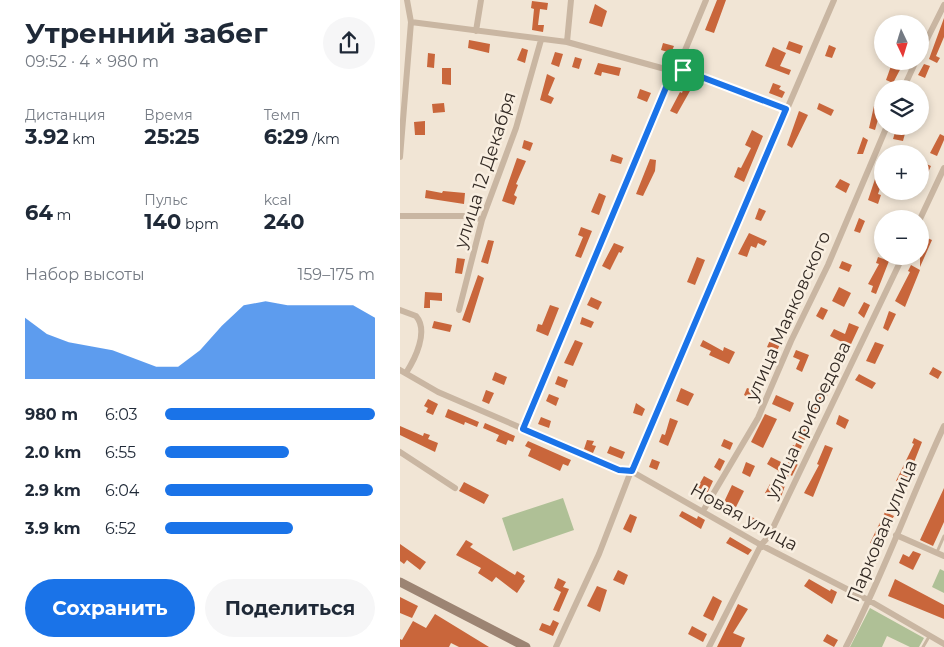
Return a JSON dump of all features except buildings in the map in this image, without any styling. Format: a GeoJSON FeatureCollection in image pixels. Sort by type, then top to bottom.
{"type":"FeatureCollection","features":[{"type":"Feature","properties":{"kind":"main road"},"geometry":{"type":"LineString","coordinates":[[400,582],[526,647]]}},
{"type":"Feature","properties":{"kind":"street"},"geometry":{"type":"LineString","coordinates":[[400,157],[411,22],[407,0]]}},
{"type":"Feature","properties":{"kind":"street"},"geometry":{"type":"LineString","coordinates":[[476,31],[481,0]]}},
{"type":"Feature","properties":{"kind":"street"},"geometry":{"type":"LineString","coordinates":[[567,42],[570,0]]}},
{"type":"Feature","properties":{"kind":"street"},"geometry":{"type":"LineString","coordinates":[[523,429],[670,78],[676,72],[706,0]]}},
{"type":"Feature","properties":{"kind":"street"},"geometry":{"type":"LineString","coordinates":[[556,647],[599,554],[632,471],[834,0]]}},
{"type":"Feature","properties":{"kind":"street"},"geometry":{"type":"LineString","coordinates":[[929,35],[944,5]]}},
{"type":"Feature","properties":{"kind":"street"},"geometry":{"type":"LineString","coordinates":[[411,22],[567,42],[676,72],[683,70],[786,109]]}},
{"type":"Feature","properties":{"kind":"street","name":"улица 12 Декабря"},"geometry":{"type":"LineString","coordinates":[[459,310],[482,220],[516,128],[541,40]]}},
{"type":"Feature","properties":{"kind":"street"},"geometry":{"type":"LineString","coordinates":[[400,47],[408,44]]}},
{"type":"Feature","properties":{"kind":"street","name":"улица Маяковского"},"geometry":{"type":"LineString","coordinates":[[703,511],[758,418],[791,341],[828,265],[883,135]]}},
{"type":"Feature","properties":{"kind":"street"},"geometry":{"type":"LineString","coordinates":[[924,210],[944,168]]}},
{"type":"Feature","properties":{"kind":"street"},"geometry":{"type":"LineString","coordinates":[[400,216],[472,216],[482,220]]}},
{"type":"Feature","properties":{"kind":"street","name":"улица Грибоедова"},"geometry":{"type":"LineString","coordinates":[[709,647],[761,545],[774,527],[899,265]]}},
{"type":"Feature","properties":{"kind":"street"},"geometry":{"type":"LineString","coordinates":[[400,310],[416,316],[420,326],[418,349],[413,362],[403,371]]}},
{"type":"Feature","properties":{"kind":"street","name":"Новая улица"},"geometry":{"type":"LineString","coordinates":[[403,371],[438,392],[619,470],[632,471],[761,545],[870,601],[944,644]]}},
{"type":"Feature","properties":{"kind":"street","name":"Парковая улица"},"geometry":{"type":"LineString","coordinates":[[846,647],[870,601],[896,535],[942,435],[944,426]]}},
{"type":"Feature","properties":{"kind":"street"},"geometry":{"type":"LineString","coordinates":[[401,454],[455,488]]}},
{"type":"Feature","properties":{"kind":"street"},"geometry":{"type":"LineString","coordinates":[[896,535],[944,556]]}},
{"type":"Feature","properties":{"kind":"lane"},"geometry":{"type":"LineString","coordinates":[[936,553],[944,536]]}},
{"type":"Feature","properties":{"kind":"lane"},"geometry":{"type":"LineString","coordinates":[[923,647],[931,635]]}},
{"type":"Feature","properties":{"kind":"green space"},"geometry":{"type":"Polygon","coordinates":[[[563,498],[574,530],[513,551],[502,518],[563,498]]]}},
{"type":"Feature","properties":{"kind":"green space"},"geometry":{"type":"Polygon","coordinates":[[[940,569],[944,571],[944,593],[932,587],[940,569]]]}},
{"type":"Feature","properties":{"kind":"green space"},"geometry":{"type":"Polygon","coordinates":[[[870,608],[924,638],[919,647],[910,647],[887,636],[882,647],[850,647],[870,608]]]}},
{"type":"Feature","properties":{"kind":"route"},"geometry":{"type":"LineString","coordinates":[[683,70],[786,109],[632,471],[619,470],[523,429],[670,78],[676,72],[683,70]]}}]}
